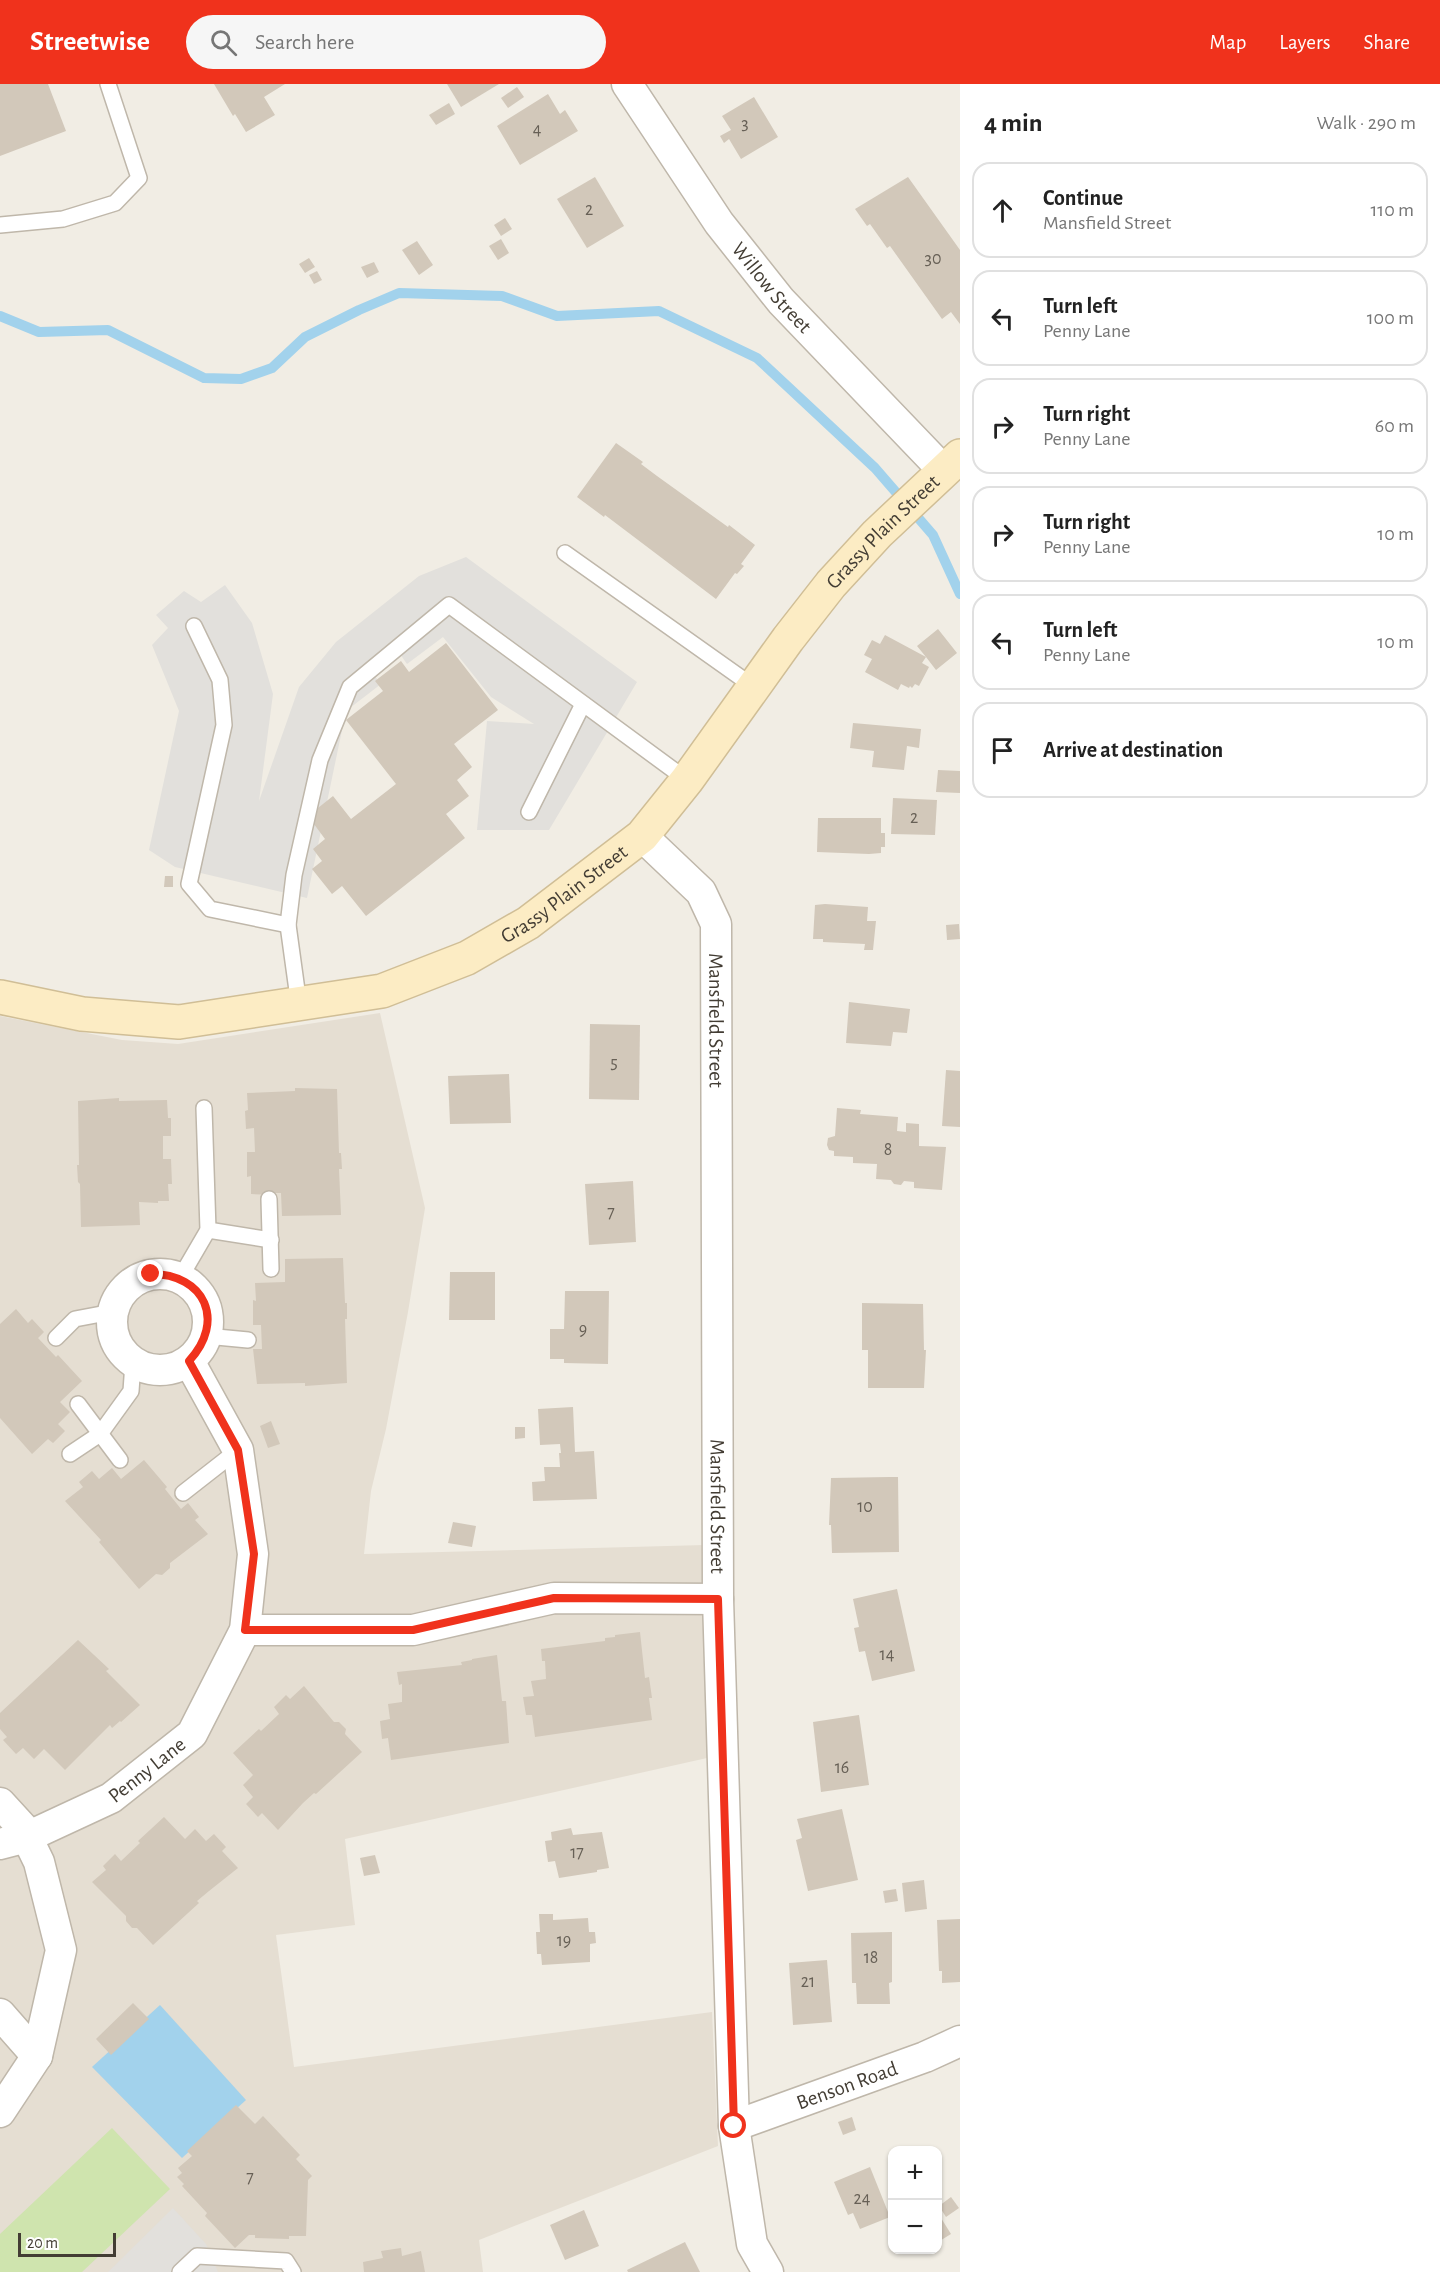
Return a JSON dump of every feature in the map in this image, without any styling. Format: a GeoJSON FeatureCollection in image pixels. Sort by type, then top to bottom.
{"type":"FeatureCollection","features":[{"type":"Feature","properties":{"kind":"main road","name":"Grassy Plain Street"},"geometry":{"type":"LineString","coordinates":[[0,996],[82,1014],[179,1022],[382,991],[467,958],[528,923],[642,836],[687,780],[788,639],[831,584],[951,463]]}},
{"type":"Feature","properties":{"kind":"street","name":"Willow Street"},"geometry":{"type":"LineString","coordinates":[[627,84],[719,224],[781,301],[951,463]]}},
{"type":"Feature","properties":{"kind":"street","name":"Mansfield Street"},"geometry":{"type":"LineString","coordinates":[[642,836],[701,892],[717,924],[718,1599],[734,2126],[752,2244],[768,2272]]}},
{"type":"Feature","properties":{"kind":"street"},"geometry":{"type":"LineString","coordinates":[[151,1274],[166,1274],[180,1278],[201,1296],[208,1322],[206,1336],[200,1349],[189,1361],[176,1368],[162,1371],[147,1369],[133,1363],[122,1353],[111,1327],[112,1312],[117,1298],[125,1287],[137,1278],[151,1274]]}},
{"type":"Feature","properties":{"kind":"street","name":"Penny Lane"},"geometry":{"type":"LineString","coordinates":[[13,1840],[111,1798],[192,1734],[245,1630],[254,1554],[238,1450],[189,1361]]}},
{"type":"Feature","properties":{"kind":"street"},"geometry":{"type":"LineString","coordinates":[[245,1630],[413,1630],[554,1598],[718,1599]]}},
{"type":"Feature","properties":{"kind":"street"},"geometry":{"type":"LineString","coordinates":[[0,1803],[22,1827],[13,1840],[39,1862],[61,1950],[38,2056],[0,2112]]}},
{"type":"Feature","properties":{"kind":"street"},"geometry":{"type":"LineString","coordinates":[[0,2014],[38,2056]]}},
{"type":"Feature","properties":{"kind":"street","name":"Benson Road"},"geometry":{"type":"LineString","coordinates":[[734,2126],[925,2057],[960,2041]]}},
{"type":"Feature","properties":{"kind":"lane"},"geometry":{"type":"LineString","coordinates":[[0,225],[63,219],[115,203],[139,178],[108,84]]}},
{"type":"Feature","properties":{"kind":"lane"},"geometry":{"type":"LineString","coordinates":[[565,553],[754,687]]}},
{"type":"Feature","properties":{"kind":"lane"},"geometry":{"type":"LineString","coordinates":[[299,1005],[288,925],[294,875],[320,760],[350,687],[449,605],[687,780]]}},
{"type":"Feature","properties":{"kind":"lane"},"geometry":{"type":"LineString","coordinates":[[194,626],[220,680],[224,725],[189,884],[210,909],[288,925]]}},
{"type":"Feature","properties":{"kind":"lane"},"geometry":{"type":"LineString","coordinates":[[529,812],[583,704]]}},
{"type":"Feature","properties":{"kind":"lane"},"geometry":{"type":"LineString","coordinates":[[180,1278],[208,1230],[204,1108]]}},
{"type":"Feature","properties":{"kind":"lane"},"geometry":{"type":"LineString","coordinates":[[269,1199],[271,1269]]}},
{"type":"Feature","properties":{"kind":"lane"},"geometry":{"type":"LineString","coordinates":[[208,1230],[271,1240]]}},
{"type":"Feature","properties":{"kind":"lane"},"geometry":{"type":"LineString","coordinates":[[56,1338],[75,1319],[112,1312]]}},
{"type":"Feature","properties":{"kind":"lane"},"geometry":{"type":"LineString","coordinates":[[206,1336],[249,1340]]}},
{"type":"Feature","properties":{"kind":"lane"},"geometry":{"type":"LineString","coordinates":[[70,1454],[100,1434],[131,1391],[133,1363]]}},
{"type":"Feature","properties":{"kind":"lane"},"geometry":{"type":"LineString","coordinates":[[78,1404],[120,1460]]}},
{"type":"Feature","properties":{"kind":"lane"},"geometry":{"type":"LineString","coordinates":[[183,1493],[238,1450]]}},
{"type":"Feature","properties":{"kind":"lane"},"geometry":{"type":"LineString","coordinates":[[180,2272],[197,2256],[286,2261],[294,2272]]}},
{"type":"Feature","properties":{"kind":"shaded area"},"geometry":{"type":"Polygon","coordinates":[[[466,557],[637,682],[549,830],[477,830],[487,721],[534,724],[491,697],[443,637],[407,664],[400,654],[373,674],[381,684],[346,711],[307,898],[175,867],[149,850],[179,711],[152,645],[168,628],[156,615],[184,591],[201,602],[225,585],[252,623],[273,694],[259,801],[299,687],[336,642],[419,576],[466,557]]]}},
{"type":"Feature","properties":{"kind":"shaded area"},"geometry":{"type":"Polygon","coordinates":[[[380,1013],[425,1208],[386,1429],[371,1491],[364,1554],[705,1545],[707,1758],[345,1839],[355,1925],[276,1935],[294,2067],[712,2012],[718,2146],[479,2240],[483,2272],[0,2272],[0,1016],[122,1040],[178,1044],[380,1013]]]}},
{"type":"Feature","properties":{"kind":"shaded area"},"geometry":{"type":"Polygon","coordinates":[[[173,2208],[206,2244],[218,2272],[108,2272],[173,2208]]]}},
{"type":"Feature","properties":{"kind":"green space"},"geometry":{"type":"Polygon","coordinates":[[[112,2128],[170,2189],[82,2272],[0,2272],[0,2234],[112,2128]]]}},
{"type":"Feature","properties":{"kind":"water"},"geometry":{"type":"Polygon","coordinates":[[[160,2005],[246,2100],[182,2158],[92,2067],[160,2005]]]}},
{"type":"Feature","properties":{"kind":"building"},"geometry":{"type":"Polygon","coordinates":[[[0,84],[48,84],[66,131],[0,156],[0,84]]]}},
{"type":"Feature","properties":{"kind":"building"},"geometry":{"type":"Polygon","coordinates":[[[214,84],[285,84],[264,97],[275,115],[246,132],[235,114],[233,116],[214,84]]]}},
{"type":"Feature","properties":{"kind":"building"},"geometry":{"type":"Polygon","coordinates":[[[447,84],[499,84],[461,107],[447,84]]]}},
{"type":"Feature","properties":{"kind":"building"},"geometry":{"type":"Polygon","coordinates":[[[517,87],[524,97],[508,108],[501,98],[517,87]]]}},
{"type":"Feature","properties":{"kind":"building"},"geometry":{"type":"Polygon","coordinates":[[[548,94],[560,114],[565,110],[578,131],[520,165],[497,126],[548,94]]]}},
{"type":"Feature","properties":{"kind":"building"},"geometry":{"type":"Polygon","coordinates":[[[754,97],[778,137],[741,159],[729,139],[724,143],[720,136],[731,130],[722,116],[754,97]]]}},
{"type":"Feature","properties":{"kind":"building"},"geometry":{"type":"Polygon","coordinates":[[[449,103],[455,114],[436,125],[429,115],[449,103]]]}},
{"type":"Feature","properties":{"kind":"building"},"geometry":{"type":"Polygon","coordinates":[[[595,177],[624,226],[587,248],[557,199],[595,177]]]}},
{"type":"Feature","properties":{"kind":"building"},"geometry":{"type":"Polygon","coordinates":[[[908,177],[960,250],[960,324],[951,312],[942,319],[890,246],[887,248],[870,224],[867,226],[855,209],[908,177]]]}},
{"type":"Feature","properties":{"kind":"building"},"geometry":{"type":"Polygon","coordinates":[[[505,218],[512,229],[501,236],[494,225],[505,218]]]}},
{"type":"Feature","properties":{"kind":"building"},"geometry":{"type":"Polygon","coordinates":[[[501,239],[509,253],[498,260],[489,246],[501,239]]]}},
{"type":"Feature","properties":{"kind":"building"},"geometry":{"type":"Polygon","coordinates":[[[417,241],[433,265],[419,275],[402,250],[417,241]]]}},
{"type":"Feature","properties":{"kind":"building"},"geometry":{"type":"Polygon","coordinates":[[[309,258],[315,267],[305,273],[299,264],[309,258]]]}},
{"type":"Feature","properties":{"kind":"building"},"geometry":{"type":"Polygon","coordinates":[[[374,262],[379,272],[367,278],[361,267],[374,262]]]}},
{"type":"Feature","properties":{"kind":"building"},"geometry":{"type":"Polygon","coordinates":[[[317,271],[322,280],[314,284],[309,275],[317,271]]]}},
{"type":"Feature","properties":{"kind":"building"},"geometry":{"type":"Polygon","coordinates":[[[616,443],[643,462],[641,464],[657,476],[755,545],[741,564],[744,566],[737,574],[735,573],[716,599],[605,515],[604,517],[577,497],[616,443]]]}},
{"type":"Feature","properties":{"kind":"building"},"geometry":{"type":"Polygon","coordinates":[[[938,629],[957,653],[936,670],[917,646],[938,629]]]}},
{"type":"Feature","properties":{"kind":"building"},"geometry":{"type":"Polygon","coordinates":[[[885,635],[926,657],[922,663],[929,667],[919,686],[915,684],[912,688],[901,684],[898,690],[865,672],[872,659],[864,655],[872,640],[880,644],[885,635]]]}},
{"type":"Feature","properties":{"kind":"building"},"geometry":{"type":"Polygon","coordinates":[[[446,643],[498,710],[454,744],[472,767],[457,780],[469,796],[446,814],[465,838],[366,916],[342,886],[332,894],[312,869],[322,861],[313,849],[325,839],[308,816],[333,796],[351,819],[396,784],[346,720],[383,691],[375,681],[401,661],[409,672],[446,643]]]}},
{"type":"Feature","properties":{"kind":"building"},"geometry":{"type":"Polygon","coordinates":[[[853,723],[921,729],[919,748],[907,746],[904,770],[872,767],[874,751],[850,748],[853,723]]]}},
{"type":"Feature","properties":{"kind":"building"},"geometry":{"type":"Polygon","coordinates":[[[938,770],[960,771],[960,793],[936,792],[938,770]]]}},
{"type":"Feature","properties":{"kind":"building"},"geometry":{"type":"Polygon","coordinates":[[[893,798],[937,800],[935,835],[891,834],[893,798]]]}},
{"type":"Feature","properties":{"kind":"building"},"geometry":{"type":"Polygon","coordinates":[[[818,818],[881,818],[881,833],[885,833],[885,847],[881,847],[881,853],[869,854],[817,852],[818,818]]]}},
{"type":"Feature","properties":{"kind":"building"},"geometry":{"type":"Polygon","coordinates":[[[165,876],[173,876],[173,887],[164,887],[165,876]]]}},
{"type":"Feature","properties":{"kind":"building"},"geometry":{"type":"Polygon","coordinates":[[[815,905],[868,907],[867,921],[876,921],[873,950],[864,950],[865,944],[823,942],[823,939],[813,939],[815,905]]]}},
{"type":"Feature","properties":{"kind":"building"},"geometry":{"type":"Polygon","coordinates":[[[959,924],[960,939],[947,940],[946,925],[959,924]]]}},
{"type":"Feature","properties":{"kind":"building"},"geometry":{"type":"Polygon","coordinates":[[[849,1002],[910,1009],[907,1033],[893,1032],[891,1046],[846,1043],[849,1002]]]}},
{"type":"Feature","properties":{"kind":"building"},"geometry":{"type":"Polygon","coordinates":[[[590,1024],[640,1025],[639,1100],[589,1099],[590,1024]]]}},
{"type":"Feature","properties":{"kind":"building"},"geometry":{"type":"Polygon","coordinates":[[[946,1070],[960,1071],[960,1127],[942,1126],[946,1070]]]}},
{"type":"Feature","properties":{"kind":"building"},"geometry":{"type":"Polygon","coordinates":[[[509,1074],[511,1123],[450,1124],[448,1076],[509,1074]]]}},
{"type":"Feature","properties":{"kind":"building"},"geometry":{"type":"Polygon","coordinates":[[[295,1088],[337,1089],[339,1153],[341,1153],[342,1169],[339,1169],[341,1215],[282,1216],[281,1193],[251,1194],[251,1176],[247,1177],[247,1152],[255,1152],[254,1128],[246,1129],[247,1093],[295,1091],[295,1088]]]}},
{"type":"Feature","properties":{"kind":"building"},"geometry":{"type":"Polygon","coordinates":[[[119,1098],[119,1101],[167,1100],[168,1118],[171,1118],[171,1136],[163,1136],[163,1159],[171,1159],[172,1184],[168,1184],[169,1201],[139,1202],[140,1225],[81,1227],[77,1165],[79,1165],[78,1101],[119,1098]]]}},
{"type":"Feature","properties":{"kind":"building"},"geometry":{"type":"Polygon","coordinates":[[[837,1108],[861,1110],[860,1114],[898,1117],[897,1131],[906,1132],[906,1123],[919,1124],[919,1146],[946,1147],[942,1190],[914,1188],[914,1182],[904,1181],[901,1185],[894,1184],[891,1180],[876,1179],[877,1164],[853,1163],[853,1157],[834,1156],[834,1151],[829,1150],[827,1145],[828,1138],[835,1136],[837,1108]]]}},
{"type":"Feature","properties":{"kind":"building"},"geometry":{"type":"Polygon","coordinates":[[[633,1181],[636,1242],[589,1245],[585,1184],[633,1181]]]}},
{"type":"Feature","properties":{"kind":"building"},"geometry":{"type":"Polygon","coordinates":[[[343,1258],[345,1303],[347,1303],[347,1319],[345,1319],[347,1383],[305,1386],[305,1383],[257,1384],[253,1349],[262,1349],[261,1325],[253,1325],[253,1300],[256,1301],[255,1283],[285,1282],[285,1259],[343,1258]]]}},
{"type":"Feature","properties":{"kind":"building"},"geometry":{"type":"Polygon","coordinates":[[[450,1272],[495,1272],[495,1320],[449,1320],[450,1272]]]}},
{"type":"Feature","properties":{"kind":"building"},"geometry":{"type":"Polygon","coordinates":[[[565,1291],[609,1291],[608,1364],[564,1363],[564,1359],[550,1359],[550,1329],[564,1329],[565,1291]]]}},
{"type":"Feature","properties":{"kind":"building"},"geometry":{"type":"Polygon","coordinates":[[[862,1303],[923,1304],[924,1350],[926,1350],[924,1388],[868,1388],[868,1350],[862,1350],[862,1303]]]}},
{"type":"Feature","properties":{"kind":"building"},"geometry":{"type":"Polygon","coordinates":[[[16,1309],[28,1323],[32,1319],[44,1332],[38,1338],[56,1357],[58,1355],[82,1381],[60,1402],[70,1412],[58,1424],[65,1431],[53,1443],[48,1439],[32,1454],[0,1418],[0,1324],[16,1309]]]}},
{"type":"Feature","properties":{"kind":"building"},"geometry":{"type":"Polygon","coordinates":[[[573,1407],[575,1452],[594,1451],[597,1499],[533,1501],[532,1482],[545,1481],[544,1467],[560,1467],[559,1453],[561,1453],[560,1444],[540,1445],[538,1409],[573,1407]]]}},
{"type":"Feature","properties":{"kind":"building"},"geometry":{"type":"Polygon","coordinates":[[[271,1421],[280,1444],[268,1448],[260,1426],[271,1421]]]}},
{"type":"Feature","properties":{"kind":"building"},"geometry":{"type":"Polygon","coordinates":[[[515,1427],[525,1427],[525,1438],[515,1439],[515,1427]]]}},
{"type":"Feature","properties":{"kind":"building"},"geometry":{"type":"Polygon","coordinates":[[[144,1460],[167,1487],[165,1489],[181,1509],[188,1503],[199,1517],[195,1520],[208,1534],[170,1563],[170,1568],[162,1575],[156,1574],[139,1589],[99,1542],[101,1540],[65,1501],[83,1487],[79,1482],[92,1471],[99,1479],[112,1468],[121,1479],[144,1460]]]}},
{"type":"Feature","properties":{"kind":"building"},"geometry":{"type":"Polygon","coordinates":[[[898,1477],[899,1552],[832,1553],[831,1525],[829,1525],[831,1478],[898,1477]]]}},
{"type":"Feature","properties":{"kind":"building"},"geometry":{"type":"Polygon","coordinates":[[[453,1522],[476,1526],[472,1547],[448,1543],[453,1522]]]}},
{"type":"Feature","properties":{"kind":"building"},"geometry":{"type":"Polygon","coordinates":[[[897,1589],[915,1671],[872,1681],[865,1651],[859,1652],[854,1628],[859,1627],[853,1599],[897,1589]]]}},
{"type":"Feature","properties":{"kind":"building"},"geometry":{"type":"Polygon","coordinates":[[[640,1632],[645,1678],[649,1677],[652,1698],[649,1698],[652,1720],[535,1737],[532,1715],[526,1715],[523,1697],[534,1696],[531,1681],[546,1679],[545,1661],[542,1661],[541,1649],[605,1641],[605,1638],[615,1637],[615,1635],[640,1632]]]}},
{"type":"Feature","properties":{"kind":"building"},"geometry":{"type":"Polygon","coordinates":[[[78,1640],[109,1669],[106,1671],[140,1705],[121,1722],[112,1728],[110,1725],[65,1770],[44,1749],[34,1759],[23,1748],[16,1754],[3,1740],[7,1737],[0,1729],[0,1713],[78,1640]]]}},
{"type":"Feature","properties":{"kind":"building"},"geometry":{"type":"Polygon","coordinates":[[[497,1655],[502,1701],[506,1701],[509,1743],[391,1760],[388,1738],[382,1739],[380,1721],[390,1719],[388,1704],[402,1702],[402,1684],[399,1685],[397,1672],[462,1665],[461,1662],[497,1655]]]}},
{"type":"Feature","properties":{"kind":"building"},"geometry":{"type":"Polygon","coordinates":[[[304,1686],[334,1722],[339,1722],[346,1729],[345,1734],[362,1752],[303,1803],[278,1830],[262,1813],[258,1817],[246,1804],[253,1797],[243,1785],[253,1775],[233,1753],[279,1714],[274,1707],[286,1695],[290,1699],[304,1686]]]}},
{"type":"Feature","properties":{"kind":"building"},"geometry":{"type":"Polygon","coordinates":[[[859,1715],[869,1785],[821,1792],[813,1722],[859,1715]]]}},
{"type":"Feature","properties":{"kind":"building"},"geometry":{"type":"Polygon","coordinates":[[[842,1809],[858,1880],[808,1891],[796,1840],[802,1838],[797,1819],[842,1809]]]}},
{"type":"Feature","properties":{"kind":"building"},"geometry":{"type":"Polygon","coordinates":[[[164,1817],[185,1839],[195,1829],[206,1841],[214,1834],[226,1847],[222,1851],[238,1868],[197,1901],[199,1903],[153,1945],[137,1928],[132,1928],[126,1921],[126,1916],[92,1882],[106,1870],[103,1866],[115,1854],[121,1861],[140,1843],[138,1841],[164,1817]]]}},
{"type":"Feature","properties":{"kind":"building"},"geometry":{"type":"Polygon","coordinates":[[[571,1828],[573,1835],[602,1832],[609,1868],[559,1878],[555,1861],[548,1862],[545,1841],[552,1840],[551,1832],[571,1828]]]}},
{"type":"Feature","properties":{"kind":"building"},"geometry":{"type":"Polygon","coordinates":[[[375,1855],[380,1873],[364,1876],[360,1858],[375,1855]]]}},
{"type":"Feature","properties":{"kind":"building"},"geometry":{"type":"Polygon","coordinates":[[[924,1880],[927,1909],[905,1912],[902,1883],[924,1880]]]}},
{"type":"Feature","properties":{"kind":"building"},"geometry":{"type":"Polygon","coordinates":[[[896,1889],[898,1901],[885,1903],[883,1891],[896,1889]]]}},
{"type":"Feature","properties":{"kind":"building"},"geometry":{"type":"Polygon","coordinates":[[[539,1914],[553,1914],[553,1920],[588,1918],[589,1932],[595,1932],[596,1943],[590,1944],[590,1962],[542,1965],[541,1954],[537,1954],[536,1932],[540,1932],[539,1914]]]}},
{"type":"Feature","properties":{"kind":"building"},"geometry":{"type":"Polygon","coordinates":[[[960,1919],[960,1982],[942,1983],[942,1971],[939,1971],[937,1920],[960,1919]]]}},
{"type":"Feature","properties":{"kind":"building"},"geometry":{"type":"Polygon","coordinates":[[[892,1932],[890,2004],[857,2004],[856,1983],[852,1983],[851,1933],[892,1932]]]}},
{"type":"Feature","properties":{"kind":"building"},"geometry":{"type":"Polygon","coordinates":[[[827,1960],[832,2022],[793,2025],[789,1963],[827,1960]]]}},
{"type":"Feature","properties":{"kind":"building"},"geometry":{"type":"Polygon","coordinates":[[[133,2003],[149,2019],[111,2055],[96,2039],[133,2003]]]}},
{"type":"Feature","properties":{"kind":"building"},"geometry":{"type":"Polygon","coordinates":[[[236,2105],[255,2124],[263,2116],[300,2155],[296,2159],[312,2176],[308,2180],[306,2236],[289,2236],[289,2239],[255,2238],[255,2235],[249,2235],[235,2248],[205,2216],[207,2213],[182,2186],[184,2184],[177,2177],[182,2173],[178,2168],[192,2156],[187,2151],[236,2105]]]}},
{"type":"Feature","properties":{"kind":"building"},"geometry":{"type":"Polygon","coordinates":[[[852,2117],[856,2130],[843,2135],[838,2122],[852,2117]]]}},
{"type":"Feature","properties":{"kind":"building"},"geometry":{"type":"Polygon","coordinates":[[[870,2167],[888,2212],[888,2218],[860,2229],[853,2213],[848,2215],[834,2182],[870,2167]]]}},
{"type":"Feature","properties":{"kind":"building"},"geometry":{"type":"Polygon","coordinates":[[[951,2197],[959,2208],[946,2217],[942,2211],[942,2204],[951,2197]]]}},
{"type":"Feature","properties":{"kind":"building"},"geometry":{"type":"Polygon","coordinates":[[[584,2210],[599,2246],[565,2260],[550,2225],[584,2210]]]}},
{"type":"Feature","properties":{"kind":"building"},"geometry":{"type":"Polygon","coordinates":[[[942,2220],[951,2234],[942,2240],[942,2220]]]}},
{"type":"Feature","properties":{"kind":"building"},"geometry":{"type":"Polygon","coordinates":[[[685,2242],[700,2272],[628,2272],[627,2270],[685,2242]]]}},
{"type":"Feature","properties":{"kind":"building"},"geometry":{"type":"Polygon","coordinates":[[[401,2248],[402,2256],[421,2251],[425,2272],[364,2272],[363,2262],[383,2258],[381,2251],[401,2248]]]}},
{"type":"Feature","properties":{"kind":"waterway"},"geometry":{"type":"LineString","coordinates":[[0,316],[39,332],[108,330],[204,378],[241,379],[272,368],[305,337],[399,293],[502,296],[557,316],[659,311],[757,358],[875,468],[933,535],[960,594]]}},
{"type":"Feature","properties":{"kind":"route"},"geometry":{"type":"LineString","coordinates":[[151,1274],[166,1274],[180,1278],[201,1296],[206,1309],[208,1322],[206,1336],[200,1349],[189,1361],[238,1450],[254,1554],[245,1630],[413,1630],[554,1598],[718,1599],[734,2126]]}}]}
